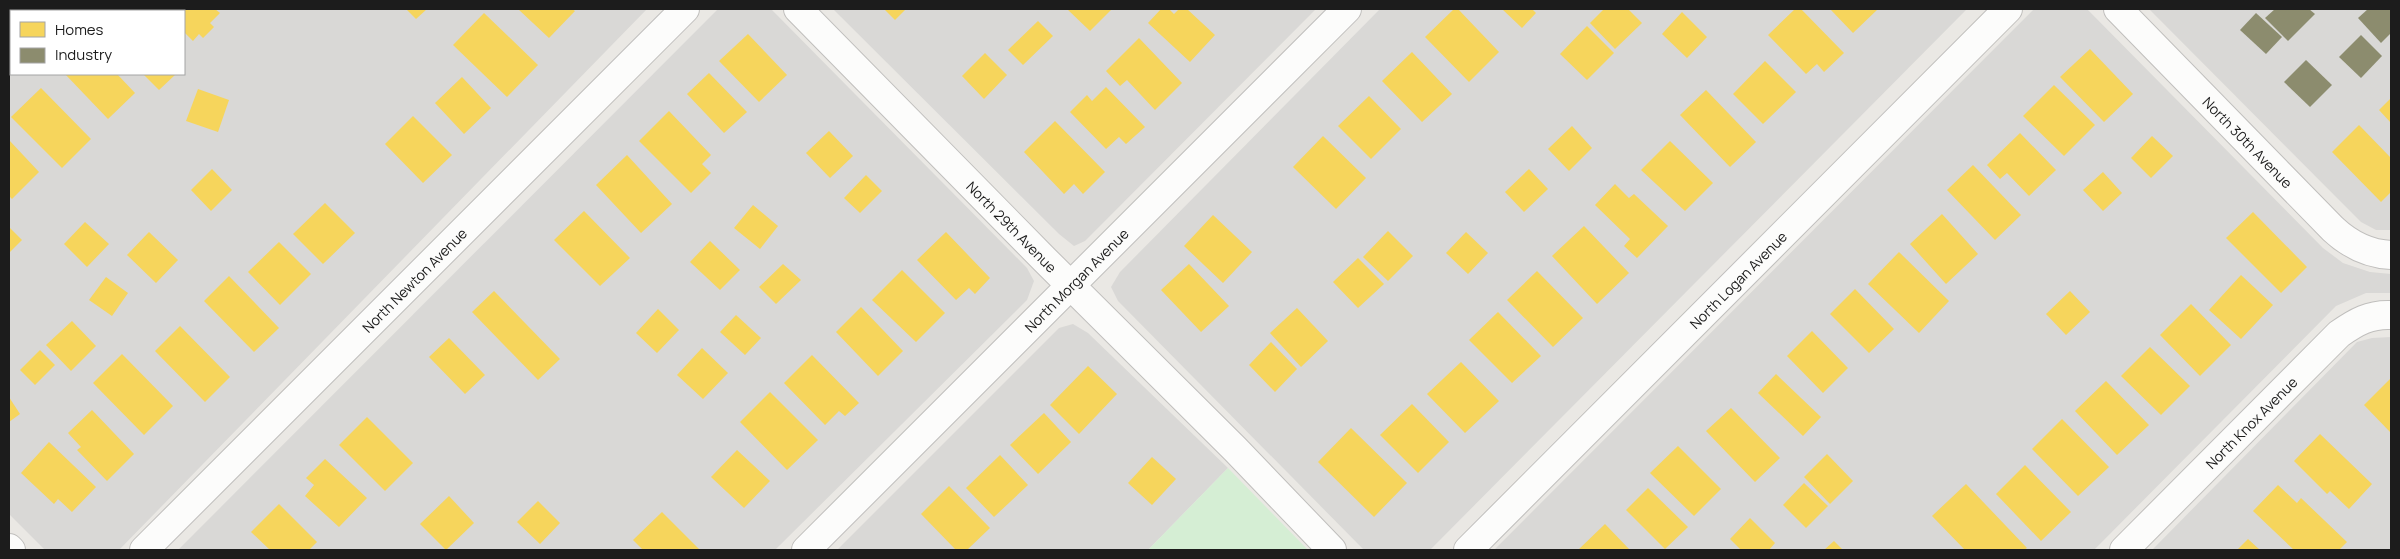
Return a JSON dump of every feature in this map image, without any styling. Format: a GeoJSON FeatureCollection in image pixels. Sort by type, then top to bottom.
{"type":"FeatureCollection","features":[{"type":"Feature","properties":{"kind":"street","name":"North Newton Avenue"},"geometry":{"type":"LineString","coordinates":[[144,550],[685,9]]}},
{"type":"Feature","properties":{"kind":"street","name":"North 29th Avenue"},"geometry":{"type":"LineString","coordinates":[[798,9],[1228,442],[1332,550]]}},
{"type":"Feature","properties":{"kind":"street","name":"North Morgan Avenue"},"geometry":{"type":"LineString","coordinates":[[806,550],[1347,9]]}},
{"type":"Feature","properties":{"kind":"street","name":"North Logan Avenue"},"geometry":{"type":"LineString","coordinates":[[1468,550],[2008,9]]}},
{"type":"Feature","properties":{"kind":"street","name":"North 30th Avenue"},"geometry":{"type":"LineString","coordinates":[[2118,9],[2332,229],[2344,239],[2358,246],[2377,254],[2391,255]]}},
{"type":"Feature","properties":{"kind":"street","name":"North Knox Avenue"},"geometry":{"type":"LineString","coordinates":[[2124,550],[2339,334],[2360,320],[2371,316],[2390,315]]}},
{"type":"Feature","properties":{"kind":"shaded area"},"geometry":{"type":"Polygon","coordinates":[[[647,9],[119,550],[45,550],[9,514],[9,60],[10,58],[10,75],[185,75],[185,10],[58,10],[647,9]]]}},
{"type":"Feature","properties":{"kind":"shaded area"},"geometry":{"type":"Polygon","coordinates":[[[718,9],[771,9],[1027,268],[1034,281],[1027,300],[775,550],[178,550],[718,9]]]}},
{"type":"Feature","properties":{"kind":"shaded area"},"geometry":{"type":"Polygon","coordinates":[[[833,9],[1316,9],[1085,241],[1074,246],[1059,234],[833,9]]]}},
{"type":"Feature","properties":{"kind":"shaded area"},"geometry":{"type":"Polygon","coordinates":[[[1380,9],[1967,9],[1430,550],[1364,550],[1118,301],[1111,287],[1120,272],[1380,9]]]}},
{"type":"Feature","properties":{"kind":"shaded area"},"geometry":{"type":"Polygon","coordinates":[[[2034,9],[2087,9],[2323,248],[2343,263],[2370,272],[2391,274],[2391,293],[2366,293],[2336,306],[2094,550],[1494,550],[2034,9]]]}},
{"type":"Feature","properties":{"kind":"shaded area"},"geometry":{"type":"Polygon","coordinates":[[[2149,9],[2391,9],[2391,230],[2376,230],[2361,222],[2149,9]]]}},
{"type":"Feature","properties":{"kind":"shaded area"},"geometry":{"type":"Polygon","coordinates":[[[1073,324],[1088,333],[1228,468],[1148,550],[837,550],[1059,328],[1073,324]]]}},
{"type":"Feature","properties":{"kind":"shaded area"},"geometry":{"type":"Polygon","coordinates":[[[2391,337],[2391,550],[2152,550],[2357,342],[2372,338],[2391,337]]]}},
{"type":"Feature","properties":{"kind":"green space"},"geometry":{"type":"Polygon","coordinates":[[[1228,468],[1308,550],[1148,550],[1228,468]]]}},
{"type":"Feature","properties":{"kind":"building: Homes"},"geometry":{"type":"Polygon","coordinates":[[[138,9],[139,10],[118,10],[138,9]]]}},
{"type":"Feature","properties":{"kind":"building: Homes"},"geometry":{"type":"Polygon","coordinates":[[[161,9],[215,9],[220,13],[210,23],[214,27],[203,38],[199,34],[193,41],[185,33],[185,10],[161,9]]]}},
{"type":"Feature","properties":{"kind":"building: Homes"},"geometry":{"type":"Polygon","coordinates":[[[406,9],[427,9],[416,19],[406,9]]]}},
{"type":"Feature","properties":{"kind":"building: Homes"},"geometry":{"type":"Polygon","coordinates":[[[518,9],[572,9],[575,11],[549,38],[518,9]]]}},
{"type":"Feature","properties":{"kind":"building: Homes"},"geometry":{"type":"Polygon","coordinates":[[[884,9],[906,9],[895,20],[884,9]]]}},
{"type":"Feature","properties":{"kind":"building: Homes"},"geometry":{"type":"Polygon","coordinates":[[[1067,9],[1112,9],[1090,31],[1067,9]]]}},
{"type":"Feature","properties":{"kind":"building: Homes"},"geometry":{"type":"Polygon","coordinates":[[[1161,9],[1169,9],[1174,14],[1179,9],[1187,9],[1215,35],[1190,62],[1148,23],[1161,9]]]}},
{"type":"Feature","properties":{"kind":"building: Homes"},"geometry":{"type":"Polygon","coordinates":[[[1454,9],[1458,9],[1499,52],[1469,82],[1425,37],[1454,9]]]}},
{"type":"Feature","properties":{"kind":"building: Homes"},"geometry":{"type":"Polygon","coordinates":[[[1502,9],[1532,9],[1536,13],[1522,28],[1502,9]]]}},
{"type":"Feature","properties":{"kind":"building: Homes"},"geometry":{"type":"Polygon","coordinates":[[[1604,9],[1628,9],[1642,23],[1615,49],[1590,23],[1604,9]]]}},
{"type":"Feature","properties":{"kind":"building: Homes"},"geometry":{"type":"Polygon","coordinates":[[[1795,9],[1801,9],[1844,53],[1824,72],[1817,64],[1806,74],[1768,35],[1795,9]]]}},
{"type":"Feature","properties":{"kind":"building: Homes"},"geometry":{"type":"Polygon","coordinates":[[[1830,9],[1878,9],[1853,33],[1830,9]]]}},
{"type":"Feature","properties":{"kind":"building: Homes"},"geometry":{"type":"Polygon","coordinates":[[[1682,12],[1707,37],[1687,58],[1662,34],[1682,12]]]}},
{"type":"Feature","properties":{"kind":"building: Homes"},"geometry":{"type":"Polygon","coordinates":[[[484,13],[538,65],[507,97],[453,45],[484,13]]]}},
{"type":"Feature","properties":{"kind":"building: Homes"},"geometry":{"type":"Polygon","coordinates":[[[1038,21],[1053,36],[1023,65],[1008,50],[1038,21]]]}},
{"type":"Feature","properties":{"kind":"building: Homes"},"geometry":{"type":"Polygon","coordinates":[[[1587,26],[1614,53],[1587,80],[1560,54],[1587,26]]]}},
{"type":"Feature","properties":{"kind":"building: Homes"},"geometry":{"type":"Polygon","coordinates":[[[748,34],[787,75],[759,102],[719,61],[748,34]]]}},
{"type":"Feature","properties":{"kind":"building: Homes"},"geometry":{"type":"Polygon","coordinates":[[[1139,38],[1182,83],[1155,110],[1127,80],[1120,86],[1106,71],[1139,38]]]}},
{"type":"Feature","properties":{"kind":"building: Homes"},"geometry":{"type":"Polygon","coordinates":[[[2090,49],[2133,94],[2104,122],[2060,77],[2090,49]]]}},
{"type":"Feature","properties":{"kind":"building: Homes"},"geometry":{"type":"Polygon","coordinates":[[[1412,52],[1452,94],[1422,122],[1382,81],[1412,52]]]}},
{"type":"Feature","properties":{"kind":"building: Homes"},"geometry":{"type":"Polygon","coordinates":[[[985,53],[1007,75],[984,99],[962,76],[985,53]]]}},
{"type":"Feature","properties":{"kind":"building: Homes"},"geometry":{"type":"Polygon","coordinates":[[[1765,61],[1796,92],[1763,124],[1733,94],[1765,61]]]}},
{"type":"Feature","properties":{"kind":"building: Homes"},"geometry":{"type":"Polygon","coordinates":[[[709,73],[747,112],[724,133],[687,94],[709,73]]]}},
{"type":"Feature","properties":{"kind":"building: Homes"},"geometry":{"type":"Polygon","coordinates":[[[66,75],[118,75],[135,93],[108,119],[66,75]]]}},
{"type":"Feature","properties":{"kind":"building: Homes"},"geometry":{"type":"Polygon","coordinates":[[[144,75],[175,75],[159,90],[144,75]]]}},
{"type":"Feature","properties":{"kind":"building: Homes"},"geometry":{"type":"Polygon","coordinates":[[[462,77],[491,108],[464,134],[435,103],[462,77]]]}},
{"type":"Feature","properties":{"kind":"building: Homes"},"geometry":{"type":"Polygon","coordinates":[[[2054,85],[2095,125],[2064,156],[2023,116],[2054,85]]]}},
{"type":"Feature","properties":{"kind":"building: Homes"},"geometry":{"type":"Polygon","coordinates":[[[1106,87],[1145,127],[1126,144],[1119,137],[1106,149],[1070,112],[1087,95],[1092,101],[1106,87]]]}},
{"type":"Feature","properties":{"kind":"building: Homes"},"geometry":{"type":"Polygon","coordinates":[[[41,88],[91,139],[62,168],[11,117],[41,88]]]}},
{"type":"Feature","properties":{"kind":"building: Homes"},"geometry":{"type":"Polygon","coordinates":[[[198,89],[229,100],[218,132],[186,121],[198,89]]]}},
{"type":"Feature","properties":{"kind":"building: Homes"},"geometry":{"type":"Polygon","coordinates":[[[1706,90],[1756,142],[1730,167],[1680,115],[1706,90]]]}},
{"type":"Feature","properties":{"kind":"building: Homes"},"geometry":{"type":"Polygon","coordinates":[[[1369,96],[1401,129],[1371,159],[1338,126],[1369,96]]]}},
{"type":"Feature","properties":{"kind":"building: Homes"},"geometry":{"type":"Polygon","coordinates":[[[2391,98],[2391,123],[2379,110],[2391,98]]]}},
{"type":"Feature","properties":{"kind":"building: Homes"},"geometry":{"type":"Polygon","coordinates":[[[669,111],[711,155],[702,164],[711,173],[691,193],[639,141],[669,111]]]}},
{"type":"Feature","properties":{"kind":"building: Homes"},"geometry":{"type":"Polygon","coordinates":[[[413,116],[452,155],[423,183],[385,144],[413,116]]]}},
{"type":"Feature","properties":{"kind":"building: Homes"},"geometry":{"type":"Polygon","coordinates":[[[1055,121],[1105,172],[1083,194],[1074,184],[1064,194],[1024,152],[1055,121]]]}},
{"type":"Feature","properties":{"kind":"building: Homes"},"geometry":{"type":"Polygon","coordinates":[[[2359,125],[2391,158],[2391,192],[2381,202],[2332,152],[2359,125]]]}},
{"type":"Feature","properties":{"kind":"building: Homes"},"geometry":{"type":"Polygon","coordinates":[[[1572,126],[1592,148],[1569,171],[1548,149],[1572,126]]]}},
{"type":"Feature","properties":{"kind":"building: Homes"},"geometry":{"type":"Polygon","coordinates":[[[829,131],[853,156],[830,178],[806,153],[829,131]]]}},
{"type":"Feature","properties":{"kind":"building: Homes"},"geometry":{"type":"Polygon","coordinates":[[[2020,133],[2056,170],[2029,196],[2007,173],[2000,179],[1987,165],[2020,133]]]}},
{"type":"Feature","properties":{"kind":"building: Homes"},"geometry":{"type":"Polygon","coordinates":[[[1323,136],[1366,178],[1336,209],[1293,167],[1323,136]]]}},
{"type":"Feature","properties":{"kind":"building: Homes"},"geometry":{"type":"Polygon","coordinates":[[[2152,136],[2173,156],[2151,178],[2131,158],[2152,136]]]}},
{"type":"Feature","properties":{"kind":"building: Homes"},"geometry":{"type":"Polygon","coordinates":[[[9,140],[39,172],[12,199],[9,196],[9,140]]]}},
{"type":"Feature","properties":{"kind":"building: Homes"},"geometry":{"type":"Polygon","coordinates":[[[1670,141],[1713,183],[1685,211],[1641,170],[1670,141]]]}},
{"type":"Feature","properties":{"kind":"building: Homes"},"geometry":{"type":"Polygon","coordinates":[[[627,155],[672,204],[641,233],[596,185],[627,155]]]}},
{"type":"Feature","properties":{"kind":"building: Homes"},"geometry":{"type":"Polygon","coordinates":[[[1973,165],[2021,215],[1995,240],[1947,190],[1973,165]]]}},
{"type":"Feature","properties":{"kind":"building: Homes"},"geometry":{"type":"Polygon","coordinates":[[[212,169],[232,190],[211,211],[191,190],[212,169]]]}},
{"type":"Feature","properties":{"kind":"building: Homes"},"geometry":{"type":"Polygon","coordinates":[[[1529,169],[1548,189],[1524,212],[1505,192],[1529,169]]]}},
{"type":"Feature","properties":{"kind":"building: Homes"},"geometry":{"type":"Polygon","coordinates":[[[2103,172],[2122,193],[2103,211],[2083,190],[2103,172]]]}},
{"type":"Feature","properties":{"kind":"building: Homes"},"geometry":{"type":"Polygon","coordinates":[[[866,175],[882,191],[860,213],[844,198],[866,175]]]}},
{"type":"Feature","properties":{"kind":"building: Homes"},"geometry":{"type":"Polygon","coordinates":[[[1615,184],[1629,198],[1634,194],[1668,226],[1637,258],[1624,246],[1630,239],[1595,205],[1615,184]]]}},
{"type":"Feature","properties":{"kind":"building: Homes"},"geometry":{"type":"Polygon","coordinates":[[[325,203],[355,233],[323,264],[293,234],[325,203]]]}},
{"type":"Feature","properties":{"kind":"building: Homes"},"geometry":{"type":"Polygon","coordinates":[[[753,205],[778,226],[760,249],[734,228],[753,205]]]}},
{"type":"Feature","properties":{"kind":"building: Homes"},"geometry":{"type":"Polygon","coordinates":[[[584,211],[630,258],[600,286],[554,240],[584,211]]]}},
{"type":"Feature","properties":{"kind":"building: Homes"},"geometry":{"type":"Polygon","coordinates":[[[2253,212],[2307,267],[2281,293],[2226,238],[2253,212]]]}},
{"type":"Feature","properties":{"kind":"building: Homes"},"geometry":{"type":"Polygon","coordinates":[[[1942,214],[1978,254],[1946,284],[1910,244],[1942,214]]]}},
{"type":"Feature","properties":{"kind":"building: Homes"},"geometry":{"type":"Polygon","coordinates":[[[1213,215],[1252,252],[1223,283],[1184,246],[1213,215]]]}},
{"type":"Feature","properties":{"kind":"building: Homes"},"geometry":{"type":"Polygon","coordinates":[[[85,222],[109,244],[87,267],[64,244],[85,222]]]}},
{"type":"Feature","properties":{"kind":"building: Homes"},"geometry":{"type":"Polygon","coordinates":[[[1584,226],[1629,273],[1597,304],[1552,256],[1584,226]]]}},
{"type":"Feature","properties":{"kind":"building: Homes"},"geometry":{"type":"Polygon","coordinates":[[[9,227],[22,240],[9,253],[9,227]]]}},
{"type":"Feature","properties":{"kind":"building: Homes"},"geometry":{"type":"Polygon","coordinates":[[[1388,231],[1413,256],[1388,281],[1363,257],[1388,231]]]}},
{"type":"Feature","properties":{"kind":"building: Homes"},"geometry":{"type":"Polygon","coordinates":[[[149,232],[178,260],[156,283],[127,255],[149,232]]]}},
{"type":"Feature","properties":{"kind":"building: Homes"},"geometry":{"type":"Polygon","coordinates":[[[946,232],[990,278],[975,294],[969,288],[956,300],[917,260],[946,232]]]}},
{"type":"Feature","properties":{"kind":"building: Homes"},"geometry":{"type":"Polygon","coordinates":[[[1466,232],[1488,253],[1468,274],[1446,253],[1466,232]]]}},
{"type":"Feature","properties":{"kind":"building: Homes"},"geometry":{"type":"Polygon","coordinates":[[[710,241],[740,270],[720,290],[690,262],[710,241]]]}},
{"type":"Feature","properties":{"kind":"building: Homes"},"geometry":{"type":"Polygon","coordinates":[[[279,242],[311,274],[280,305],[248,272],[279,242]]]}},
{"type":"Feature","properties":{"kind":"building: Homes"},"geometry":{"type":"Polygon","coordinates":[[[1899,252],[1949,301],[1919,333],[1868,284],[1899,252]]]}},
{"type":"Feature","properties":{"kind":"building: Homes"},"geometry":{"type":"Polygon","coordinates":[[[1358,258],[1384,284],[1358,308],[1333,282],[1358,258]]]}},
{"type":"Feature","properties":{"kind":"building: Homes"},"geometry":{"type":"Polygon","coordinates":[[[783,264],[801,280],[776,304],[759,287],[783,264]]]}},
{"type":"Feature","properties":{"kind":"building: Homes"},"geometry":{"type":"Polygon","coordinates":[[[1189,264],[1229,306],[1201,332],[1161,290],[1189,264]]]}},
{"type":"Feature","properties":{"kind":"building: Homes"},"geometry":{"type":"Polygon","coordinates":[[[902,270],[945,313],[916,342],[872,300],[902,270]]]}},
{"type":"Feature","properties":{"kind":"building: Homes"},"geometry":{"type":"Polygon","coordinates":[[[1537,271],[1583,318],[1553,347],[1507,300],[1537,271]]]}},
{"type":"Feature","properties":{"kind":"building: Homes"},"geometry":{"type":"Polygon","coordinates":[[[2241,275],[2273,305],[2241,339],[2209,310],[2241,275]]]}},
{"type":"Feature","properties":{"kind":"building: Homes"},"geometry":{"type":"Polygon","coordinates":[[[229,276],[279,328],[254,352],[204,301],[229,276]]]}},
{"type":"Feature","properties":{"kind":"building: Homes"},"geometry":{"type":"Polygon","coordinates":[[[106,277],[128,293],[112,316],[89,300],[106,277]]]}},
{"type":"Feature","properties":{"kind":"building: Homes"},"geometry":{"type":"Polygon","coordinates":[[[1855,289],[1894,329],[1869,353],[1830,314],[1855,289]]]}},
{"type":"Feature","properties":{"kind":"building: Homes"},"geometry":{"type":"Polygon","coordinates":[[[494,291],[560,359],[538,380],[472,312],[494,291]]]}},
{"type":"Feature","properties":{"kind":"building: Homes"},"geometry":{"type":"Polygon","coordinates":[[[2070,291],[2090,312],[2066,335],[2046,314],[2070,291]]]}},
{"type":"Feature","properties":{"kind":"building: Homes"},"geometry":{"type":"Polygon","coordinates":[[[2191,304],[2231,345],[2200,376],[2160,335],[2191,304]]]}},
{"type":"Feature","properties":{"kind":"building: Homes"},"geometry":{"type":"Polygon","coordinates":[[[861,307],[903,351],[878,376],[836,332],[861,307]]]}},
{"type":"Feature","properties":{"kind":"building: Homes"},"geometry":{"type":"Polygon","coordinates":[[[1297,308],[1328,341],[1301,367],[1270,333],[1297,308]]]}},
{"type":"Feature","properties":{"kind":"building: Homes"},"geometry":{"type":"Polygon","coordinates":[[[658,309],[679,330],[657,353],[636,333],[658,309]]]}},
{"type":"Feature","properties":{"kind":"building: Homes"},"geometry":{"type":"Polygon","coordinates":[[[1498,312],[1541,356],[1512,383],[1469,340],[1498,312]]]}},
{"type":"Feature","properties":{"kind":"building: Homes"},"geometry":{"type":"Polygon","coordinates":[[[736,315],[761,338],[745,355],[720,332],[736,315]]]}},
{"type":"Feature","properties":{"kind":"building: Homes"},"geometry":{"type":"Polygon","coordinates":[[[72,321],[96,346],[71,371],[46,345],[72,321]]]}},
{"type":"Feature","properties":{"kind":"building: Homes"},"geometry":{"type":"Polygon","coordinates":[[[180,326],[230,377],[205,402],[155,351],[180,326]]]}},
{"type":"Feature","properties":{"kind":"building: Homes"},"geometry":{"type":"Polygon","coordinates":[[[1812,331],[1848,368],[1823,393],[1787,356],[1812,331]]]}},
{"type":"Feature","properties":{"kind":"building: Homes"},"geometry":{"type":"Polygon","coordinates":[[[449,338],[485,375],[465,394],[429,357],[449,338]]]}},
{"type":"Feature","properties":{"kind":"building: Homes"},"geometry":{"type":"Polygon","coordinates":[[[1271,342],[1297,369],[1275,392],[1249,365],[1271,342]]]}},
{"type":"Feature","properties":{"kind":"building: Homes"},"geometry":{"type":"Polygon","coordinates":[[[2150,347],[2190,386],[2161,415],[2121,376],[2150,347]]]}},
{"type":"Feature","properties":{"kind":"building: Homes"},"geometry":{"type":"Polygon","coordinates":[[[702,348],[728,373],[703,399],[677,375],[702,348]]]}},
{"type":"Feature","properties":{"kind":"building: Homes"},"geometry":{"type":"Polygon","coordinates":[[[40,350],[55,365],[35,385],[20,370],[40,350]]]}},
{"type":"Feature","properties":{"kind":"building: Homes"},"geometry":{"type":"Polygon","coordinates":[[[122,354],[173,406],[144,435],[93,383],[122,354]]]}},
{"type":"Feature","properties":{"kind":"building: Homes"},"geometry":{"type":"Polygon","coordinates":[[[812,355],[859,403],[845,416],[839,411],[825,425],[784,383],[812,355]]]}},
{"type":"Feature","properties":{"kind":"building: Homes"},"geometry":{"type":"Polygon","coordinates":[[[1461,362],[1499,401],[1465,433],[1427,394],[1461,362]]]}},
{"type":"Feature","properties":{"kind":"building: Homes"},"geometry":{"type":"Polygon","coordinates":[[[1088,366],[1117,394],[1079,434],[1050,405],[1088,366]]]}},
{"type":"Feature","properties":{"kind":"building: Homes"},"geometry":{"type":"Polygon","coordinates":[[[1776,374],[1821,417],[1803,436],[1758,393],[1776,374]]]}},
{"type":"Feature","properties":{"kind":"building: Homes"},"geometry":{"type":"Polygon","coordinates":[[[2391,378],[2391,433],[2364,405],[2391,378]]]}},
{"type":"Feature","properties":{"kind":"building: Homes"},"geometry":{"type":"Polygon","coordinates":[[[2106,381],[2149,425],[2117,455],[2075,411],[2106,381]]]}},
{"type":"Feature","properties":{"kind":"building: Homes"},"geometry":{"type":"Polygon","coordinates":[[[770,392],[818,440],[787,470],[740,422],[770,392]]]}},
{"type":"Feature","properties":{"kind":"building: Homes"},"geometry":{"type":"Polygon","coordinates":[[[9,397],[20,414],[9,422],[9,397]]]}},
{"type":"Feature","properties":{"kind":"building: Homes"},"geometry":{"type":"Polygon","coordinates":[[[1412,404],[1449,442],[1418,473],[1380,435],[1412,404]]]}},
{"type":"Feature","properties":{"kind":"building: Homes"},"geometry":{"type":"Polygon","coordinates":[[[1731,408],[1780,458],[1755,482],[1706,431],[1731,408]]]}},
{"type":"Feature","properties":{"kind":"building: Homes"},"geometry":{"type":"Polygon","coordinates":[[[92,410],[134,454],[107,481],[77,450],[81,447],[68,433],[92,410]]]}},
{"type":"Feature","properties":{"kind":"building: Homes"},"geometry":{"type":"Polygon","coordinates":[[[1044,413],[1071,442],[1038,474],[1010,445],[1044,413]]]}},
{"type":"Feature","properties":{"kind":"building: Homes"},"geometry":{"type":"Polygon","coordinates":[[[367,417],[413,463],[385,491],[339,445],[367,417]]]}},
{"type":"Feature","properties":{"kind":"building: Homes"},"geometry":{"type":"Polygon","coordinates":[[[2062,419],[2109,467],[2078,496],[2032,449],[2062,419]]]}},
{"type":"Feature","properties":{"kind":"building: Homes"},"geometry":{"type":"Polygon","coordinates":[[[1351,428],[1407,483],[1374,517],[1318,462],[1351,428]]]}},
{"type":"Feature","properties":{"kind":"building: Homes"},"geometry":{"type":"Polygon","coordinates":[[[2320,434],[2372,484],[2349,509],[2330,491],[2327,494],[2294,461],[2320,434]]]}},
{"type":"Feature","properties":{"kind":"building: Homes"},"geometry":{"type":"Polygon","coordinates":[[[49,442],[96,487],[72,512],[58,499],[54,504],[21,473],[49,442]]]}},
{"type":"Feature","properties":{"kind":"building: Homes"},"geometry":{"type":"Polygon","coordinates":[[[1678,446],[1721,489],[1694,516],[1650,473],[1678,446]]]}},
{"type":"Feature","properties":{"kind":"building: Homes"},"geometry":{"type":"Polygon","coordinates":[[[737,450],[770,481],[744,508],[711,477],[737,450]]]}},
{"type":"Feature","properties":{"kind":"building: Homes"},"geometry":{"type":"Polygon","coordinates":[[[1827,454],[1853,481],[1830,504],[1804,477],[1827,454]]]}},
{"type":"Feature","properties":{"kind":"building: Homes"},"geometry":{"type":"Polygon","coordinates":[[[1000,455],[1028,485],[994,517],[966,488],[1000,455]]]}},
{"type":"Feature","properties":{"kind":"building: Homes"},"geometry":{"type":"Polygon","coordinates":[[[1152,457],[1176,479],[1152,505],[1128,483],[1152,457]]]}},
{"type":"Feature","properties":{"kind":"building: Homes"},"geometry":{"type":"Polygon","coordinates":[[[325,459],[367,498],[339,527],[305,496],[314,485],[306,478],[325,459]]]}},
{"type":"Feature","properties":{"kind":"building: Homes"},"geometry":{"type":"Polygon","coordinates":[[[2025,465],[2071,512],[2041,541],[1996,494],[2025,465]]]}},
{"type":"Feature","properties":{"kind":"building: Homes"},"geometry":{"type":"Polygon","coordinates":[[[1804,483],[1828,506],[1806,528],[1783,505],[1804,483]]]}},
{"type":"Feature","properties":{"kind":"building: Homes"},"geometry":{"type":"Polygon","coordinates":[[[1966,484],[2027,548],[2024,550],[1965,550],[1932,516],[1966,484]]]}},
{"type":"Feature","properties":{"kind":"building: Homes"},"geometry":{"type":"Polygon","coordinates":[[[2278,485],[2297,503],[2301,498],[2347,542],[2339,550],[2294,550],[2253,511],[2278,485]]]}},
{"type":"Feature","properties":{"kind":"building: Homes"},"geometry":{"type":"Polygon","coordinates":[[[949,486],[990,528],[967,550],[956,550],[921,514],[949,486]]]}},
{"type":"Feature","properties":{"kind":"building: Homes"},"geometry":{"type":"Polygon","coordinates":[[[1648,488],[1688,527],[1665,549],[1626,510],[1648,488]]]}},
{"type":"Feature","properties":{"kind":"building: Homes"},"geometry":{"type":"Polygon","coordinates":[[[449,496],[474,523],[446,550],[420,524],[449,496]]]}},
{"type":"Feature","properties":{"kind":"building: Homes"},"geometry":{"type":"Polygon","coordinates":[[[538,501],[560,523],[540,544],[517,522],[538,501]]]}},
{"type":"Feature","properties":{"kind":"building: Homes"},"geometry":{"type":"Polygon","coordinates":[[[279,504],[317,542],[309,550],[270,550],[251,532],[279,504]]]}},
{"type":"Feature","properties":{"kind":"building: Homes"},"geometry":{"type":"Polygon","coordinates":[[[662,512],[700,550],[643,550],[633,540],[662,512]]]}},
{"type":"Feature","properties":{"kind":"building: Homes"},"geometry":{"type":"Polygon","coordinates":[[[1750,518],[1775,543],[1769,550],[1741,550],[1730,539],[1750,518]]]}},
{"type":"Feature","properties":{"kind":"building: Homes"},"geometry":{"type":"Polygon","coordinates":[[[1605,524],[1630,550],[1578,550],[1605,524]]]}},
{"type":"Feature","properties":{"kind":"building: Homes"},"geometry":{"type":"Polygon","coordinates":[[[2248,539],[2260,550],[2237,550],[2248,539]]]}},
{"type":"Feature","properties":{"kind":"building: Homes"},"geometry":{"type":"Polygon","coordinates":[[[1834,541],[1843,550],[1824,550],[1834,541]]]}},
{"type":"Feature","properties":{"kind":"building: Industry"},"geometry":{"type":"Polygon","coordinates":[[[2275,9],[2309,9],[2315,14],[2288,41],[2265,18],[2275,9]]]}},
{"type":"Feature","properties":{"kind":"building: Industry"},"geometry":{"type":"Polygon","coordinates":[[[2368,9],[2391,9],[2391,33],[2381,43],[2358,18],[2368,9]]]}},
{"type":"Feature","properties":{"kind":"building: Industry"},"geometry":{"type":"Polygon","coordinates":[[[2256,13],[2282,37],[2266,54],[2240,30],[2256,13]]]}},
{"type":"Feature","properties":{"kind":"building: Industry"},"geometry":{"type":"Polygon","coordinates":[[[2361,35],[2382,56],[2361,78],[2339,57],[2361,35]]]}},
{"type":"Feature","properties":{"kind":"building: Industry"},"geometry":{"type":"Polygon","coordinates":[[[2306,60],[2332,85],[2310,107],[2284,82],[2306,60]]]}}]}
